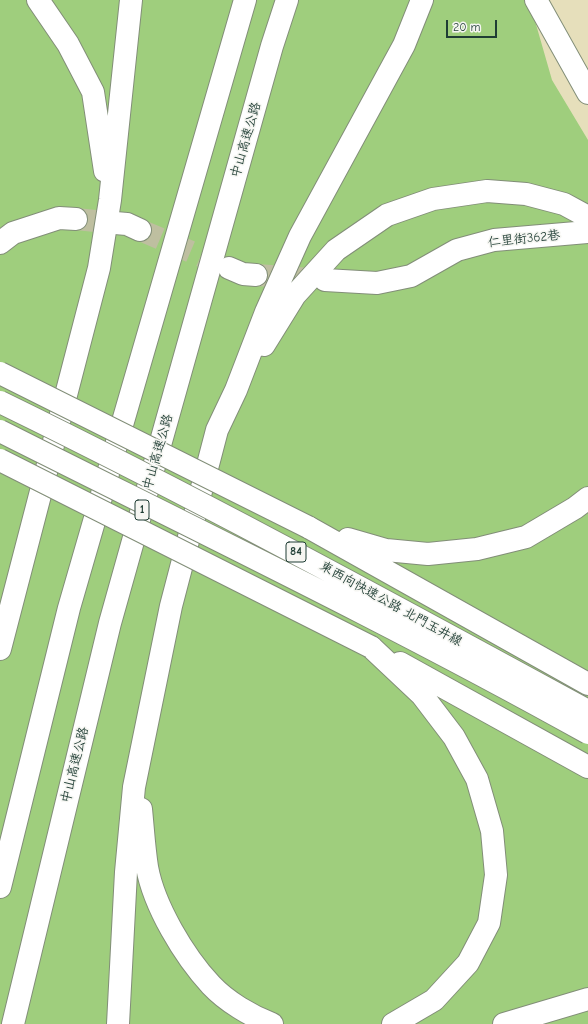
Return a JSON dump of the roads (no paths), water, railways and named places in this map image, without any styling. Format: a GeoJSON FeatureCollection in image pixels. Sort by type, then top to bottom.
{"type":"FeatureCollection","features":[{"type":"Feature","properties":{"kind":"main road"},"geometry":{"type":"LineString","coordinates":[[0,649],[6,612],[99,268],[110,200],[131,0]]}},
{"type":"Feature","properties":{"kind":"main road"},"geometry":{"type":"LineString","coordinates":[[0,887],[69,608],[245,0]]}},
{"type":"Feature","properties":{"kind":"main road","name":"中山高速公路"},"geometry":{"type":"LineString","coordinates":[[13,1024],[110,623],[270,53],[287,0]]}},
{"type":"Feature","properties":{"kind":"main road"},"geometry":{"type":"LineString","coordinates":[[118,1024],[126,864],[134,787],[170,606],[217,430],[236,390],[266,312],[300,236],[400,52],[422,0]]}},
{"type":"Feature","properties":{"kind":"main road"},"geometry":{"type":"LineString","coordinates":[[536,0],[588,93]]}},
{"type":"Feature","properties":{"kind":"main road"},"geometry":{"type":"LineString","coordinates":[[40,3],[68,44],[93,92],[110,200]]}},
{"type":"Feature","properties":{"kind":"main road"},"geometry":{"type":"LineString","coordinates":[[236,390],[295,294],[336,250],[387,215],[433,199],[487,192],[526,194],[564,204],[588,217]]}},
{"type":"Feature","properties":{"kind":"main road"},"geometry":{"type":"LineString","coordinates":[[0,243],[13,233],[59,218],[76,219]]}},
{"type":"Feature","properties":{"kind":"main road"},"geometry":{"type":"LineString","coordinates":[[115,223],[127,224],[140,230]]}},
{"type":"Feature","properties":{"kind":"main road","name":"仁里街362巷"},"geometry":{"type":"LineString","coordinates":[[325,280],[376,284],[411,276],[457,250],[494,240],[588,232]]}},
{"type":"Feature","properties":{"kind":"main road"},"geometry":{"type":"LineString","coordinates":[[229,268],[244,274],[256,275]]}},
{"type":"Feature","properties":{"kind":"main road"},"geometry":{"type":"LineString","coordinates":[[0,373],[308,527],[588,684]]}},
{"type":"Feature","properties":{"kind":"main road","name":"東西向快速公路 北門玉井線"},"geometry":{"type":"LineString","coordinates":[[0,402],[122,461],[291,549],[588,711]]}},
{"type":"Feature","properties":{"kind":"main road","name":"東西向快速公路 北門玉井線"},"geometry":{"type":"LineString","coordinates":[[0,431],[386,625],[499,684],[588,733]]}},
{"type":"Feature","properties":{"kind":"main road"},"geometry":{"type":"LineString","coordinates":[[0,460],[371,647],[588,767]]}},
{"type":"Feature","properties":{"kind":"main road"},"geometry":{"type":"LineString","coordinates":[[308,527],[386,550],[428,554],[470,550],[526,537],[575,508],[588,498]]}},
{"type":"Feature","properties":{"kind":"main road"},"geometry":{"type":"LineString","coordinates":[[371,647],[422,695],[454,737],[477,779],[492,831],[496,875],[489,924],[468,964],[434,1000],[393,1024]]}},
{"type":"Feature","properties":{"kind":"main road"},"geometry":{"type":"LineString","coordinates":[[147,720],[141,807],[147,868],[162,912],[181,944],[212,985],[251,1015],[272,1024]]}},
{"type":"Feature","properties":{"kind":"main road"},"geometry":{"type":"LineString","coordinates":[[504,1024],[588,998]]}},
{"type":"Feature","properties":{"kind":"tunnel"},"geometry":{"type":"LineString","coordinates":[[76,219],[115,223]]}},
{"type":"Feature","properties":{"kind":"tunnel"},"geometry":{"type":"LineString","coordinates":[[140,230],[229,268]]}},
{"type":"Feature","properties":{"kind":"tunnel"},"geometry":{"type":"LineString","coordinates":[[256,275],[325,280]]}}]}
